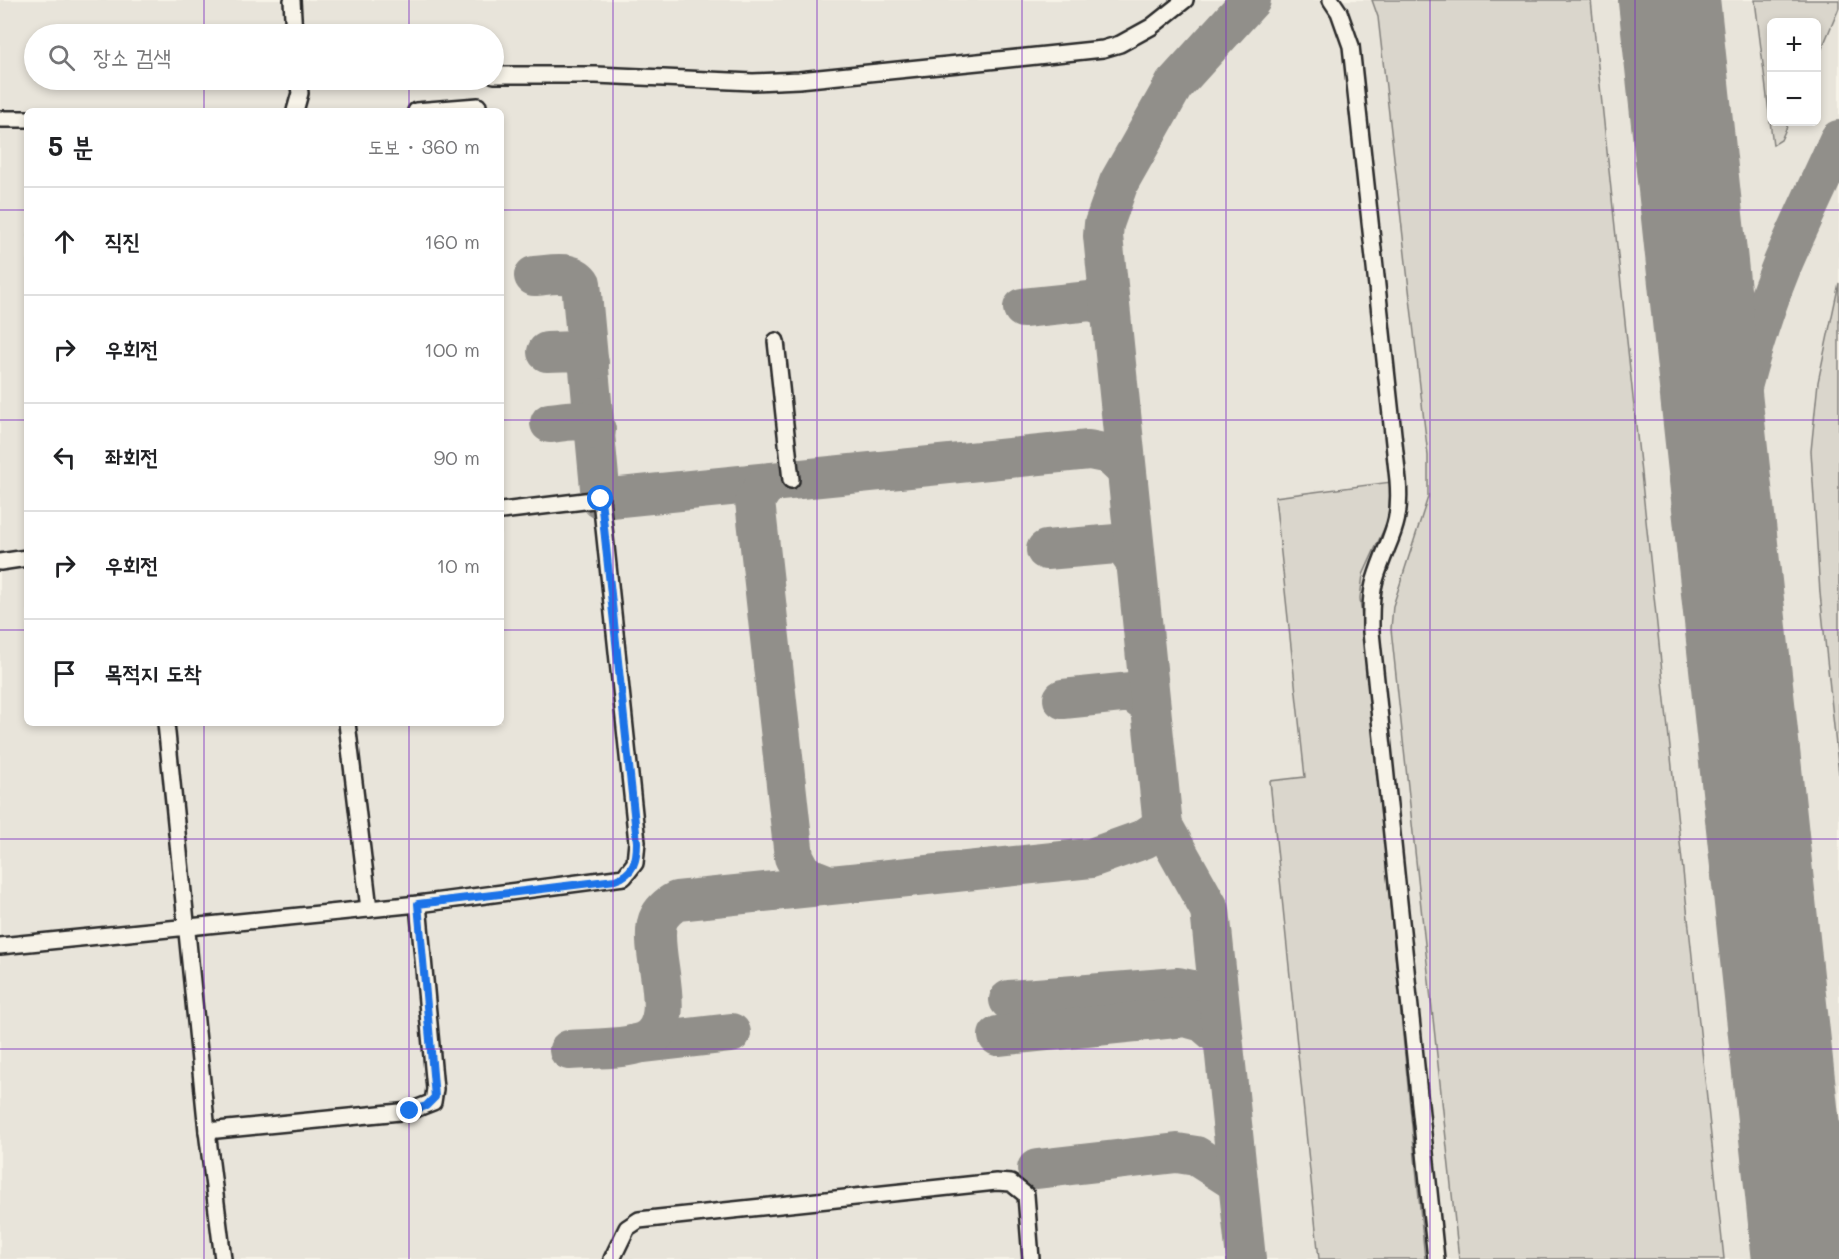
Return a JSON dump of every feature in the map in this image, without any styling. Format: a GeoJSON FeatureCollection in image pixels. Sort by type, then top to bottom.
{"type":"FeatureCollection","features":[{"type":"Feature","properties":{"kind":"lane"},"geometry":{"type":"LineString","coordinates":[[292,0],[293,24]]}},
{"type":"Feature","properties":{"kind":"lane"},"geometry":{"type":"LineString","coordinates":[[504,75],[596,75],[753,82],[799,80],[1103,49],[1120,44],[1151,27],[1185,0]]}},
{"type":"Feature","properties":{"kind":"lane"},"geometry":{"type":"LineString","coordinates":[[1331,0],[1339,12],[1351,46],[1398,480],[1397,523],[1375,580],[1371,603],[1371,632],[1436,1259]]}},
{"type":"Feature","properties":{"kind":"lane"},"geometry":{"type":"LineString","coordinates":[[296,108],[300,90]]}},
{"type":"Feature","properties":{"kind":"lane"},"geometry":{"type":"LineString","coordinates":[[447,108],[478,105]]}},
{"type":"Feature","properties":{"kind":"lane"},"geometry":{"type":"LineString","coordinates":[[0,119],[24,119]]}},
{"type":"Feature","properties":{"kind":"lane"},"geometry":{"type":"LineString","coordinates":[[776,341],[791,480]]}},
{"type":"Feature","properties":{"kind":"lane"},"geometry":{"type":"LineString","coordinates":[[0,946],[418,904],[615,880],[624,877],[635,863],[637,842],[601,499],[504,511]]}},
{"type":"Feature","properties":{"kind":"lane"},"geometry":{"type":"LineString","coordinates":[[0,562],[24,558]]}},
{"type":"Feature","properties":{"kind":"lane"},"geometry":{"type":"LineString","coordinates":[[166,726],[207,1131],[223,1259]]}},
{"type":"Feature","properties":{"kind":"lane"},"geometry":{"type":"LineString","coordinates":[[347,726],[369,909]]}},
{"type":"Feature","properties":{"kind":"lane"},"geometry":{"type":"LineString","coordinates":[[207,1131],[410,1111],[433,1102],[435,1089],[418,904]]}},
{"type":"Feature","properties":{"kind":"lane"},"geometry":{"type":"LineString","coordinates":[[612,1259],[627,1228],[639,1220],[996,1182],[1011,1183],[1026,1195],[1031,1259]]}},
{"type":"Feature","properties":{"kind":"shaded area"},"geometry":{"type":"Polygon","coordinates":[[[0,0],[1839,0],[1839,1259],[0,1259],[0,0]]]}},
{"type":"Feature","properties":{"kind":"shaded area"},"geometry":{"type":"Polygon","coordinates":[[[1372,0],[1591,0],[1724,1259],[1459,1259],[1391,629],[1393,606],[1428,497],[1428,456],[1378,17],[1372,0]]]}},
{"type":"Feature","properties":{"kind":"shaded area"},"geometry":{"type":"Polygon","coordinates":[[[1755,0],[1839,0],[1839,8],[1821,51],[1821,18],[1767,18],[1767,97],[1755,0]]]}},
{"type":"Feature","properties":{"kind":"shaded area"},"geometry":{"type":"Polygon","coordinates":[[[1771,126],[1787,126],[1781,140],[1773,145],[1771,126]]]}},
{"type":"Feature","properties":{"kind":"shaded area"},"geometry":{"type":"Polygon","coordinates":[[[1839,283],[1839,774],[1820,593],[1811,451],[1818,382],[1839,283]]]}},
{"type":"Feature","properties":{"kind":"shaded area"},"geometry":{"type":"Polygon","coordinates":[[[1391,482],[1388,520],[1363,575],[1360,598],[1425,1259],[1319,1259],[1270,781],[1305,777],[1275,497],[1391,482]]]}},
{"type":"Feature","properties":{"kind":"taxiway"},"geometry":{"type":"LineString","coordinates":[[1246,1259],[1210,910],[1163,826],[1103,236],[1104,224],[1119,182],[1174,85],[1251,0]]}},
{"type":"Feature","properties":{"kind":"taxiway"},"geometry":{"type":"LineString","coordinates":[[1720,486],[1738,402],[1762,319],[1782,265],[1839,140]]}},
{"type":"Feature","properties":{"kind":"taxiway"},"geometry":{"type":"LineString","coordinates":[[534,276],[566,274],[581,283],[601,499],[1089,450],[1109,454],[1126,470]]}},
{"type":"Feature","properties":{"kind":"taxiway"},"geometry":{"type":"LineString","coordinates":[[1023,308],[1090,301],[1108,306]]}},
{"type":"Feature","properties":{"kind":"taxiway"},"geometry":{"type":"LineString","coordinates":[[547,352],[578,351],[589,363]]}},
{"type":"Feature","properties":{"kind":"taxiway"},"geometry":{"type":"LineString","coordinates":[[550,423],[580,421],[596,430]]}},
{"type":"Feature","properties":{"kind":"taxiway"},"geometry":{"type":"LineString","coordinates":[[773,482],[764,487],[755,501],[794,857],[804,875],[827,884]]}},
{"type":"Feature","properties":{"kind":"taxiway"},"geometry":{"type":"LineString","coordinates":[[1046,550],[1116,544],[1127,550],[1136,563]]}},
{"type":"Feature","properties":{"kind":"taxiway"},"geometry":{"type":"LineString","coordinates":[[1063,699],[1131,692],[1150,706]]}},
{"type":"Feature","properties":{"kind":"taxiway"},"geometry":{"type":"LineString","coordinates":[[569,1050],[635,1045],[655,1033],[661,1020],[663,1004],[656,934],[658,920],[666,909],[677,901],[1091,858],[1144,839],[1163,826]]}},
{"type":"Feature","properties":{"kind":"taxiway"},"geometry":{"type":"LineString","coordinates":[[1009,1000],[1178,987],[1202,992],[1220,1011]]}},
{"type":"Feature","properties":{"kind":"taxiway"},"geometry":{"type":"LineString","coordinates":[[998,1036],[1185,1017],[1203,1022],[1223,1039]]}},
{"type":"Feature","properties":{"kind":"taxiway"},"geometry":{"type":"LineString","coordinates":[[636,1044],[731,1033]]}},
{"type":"Feature","properties":{"kind":"taxiway"},"geometry":{"type":"LineString","coordinates":[[1037,1169],[1177,1153],[1196,1156],[1238,1183]]}},
{"type":"Feature","properties":{"kind":"runway"},"geometry":{"type":"LineString","coordinates":[[1669,0],[1803,1259]]}},
{"type":"Feature","properties":{"kind":"route"},"geometry":{"type":"LineString","coordinates":[[410,1111],[426,1106],[433,1102],[435,1097],[418,904],[615,880],[624,877],[635,863],[637,842],[601,499]]}}]}
